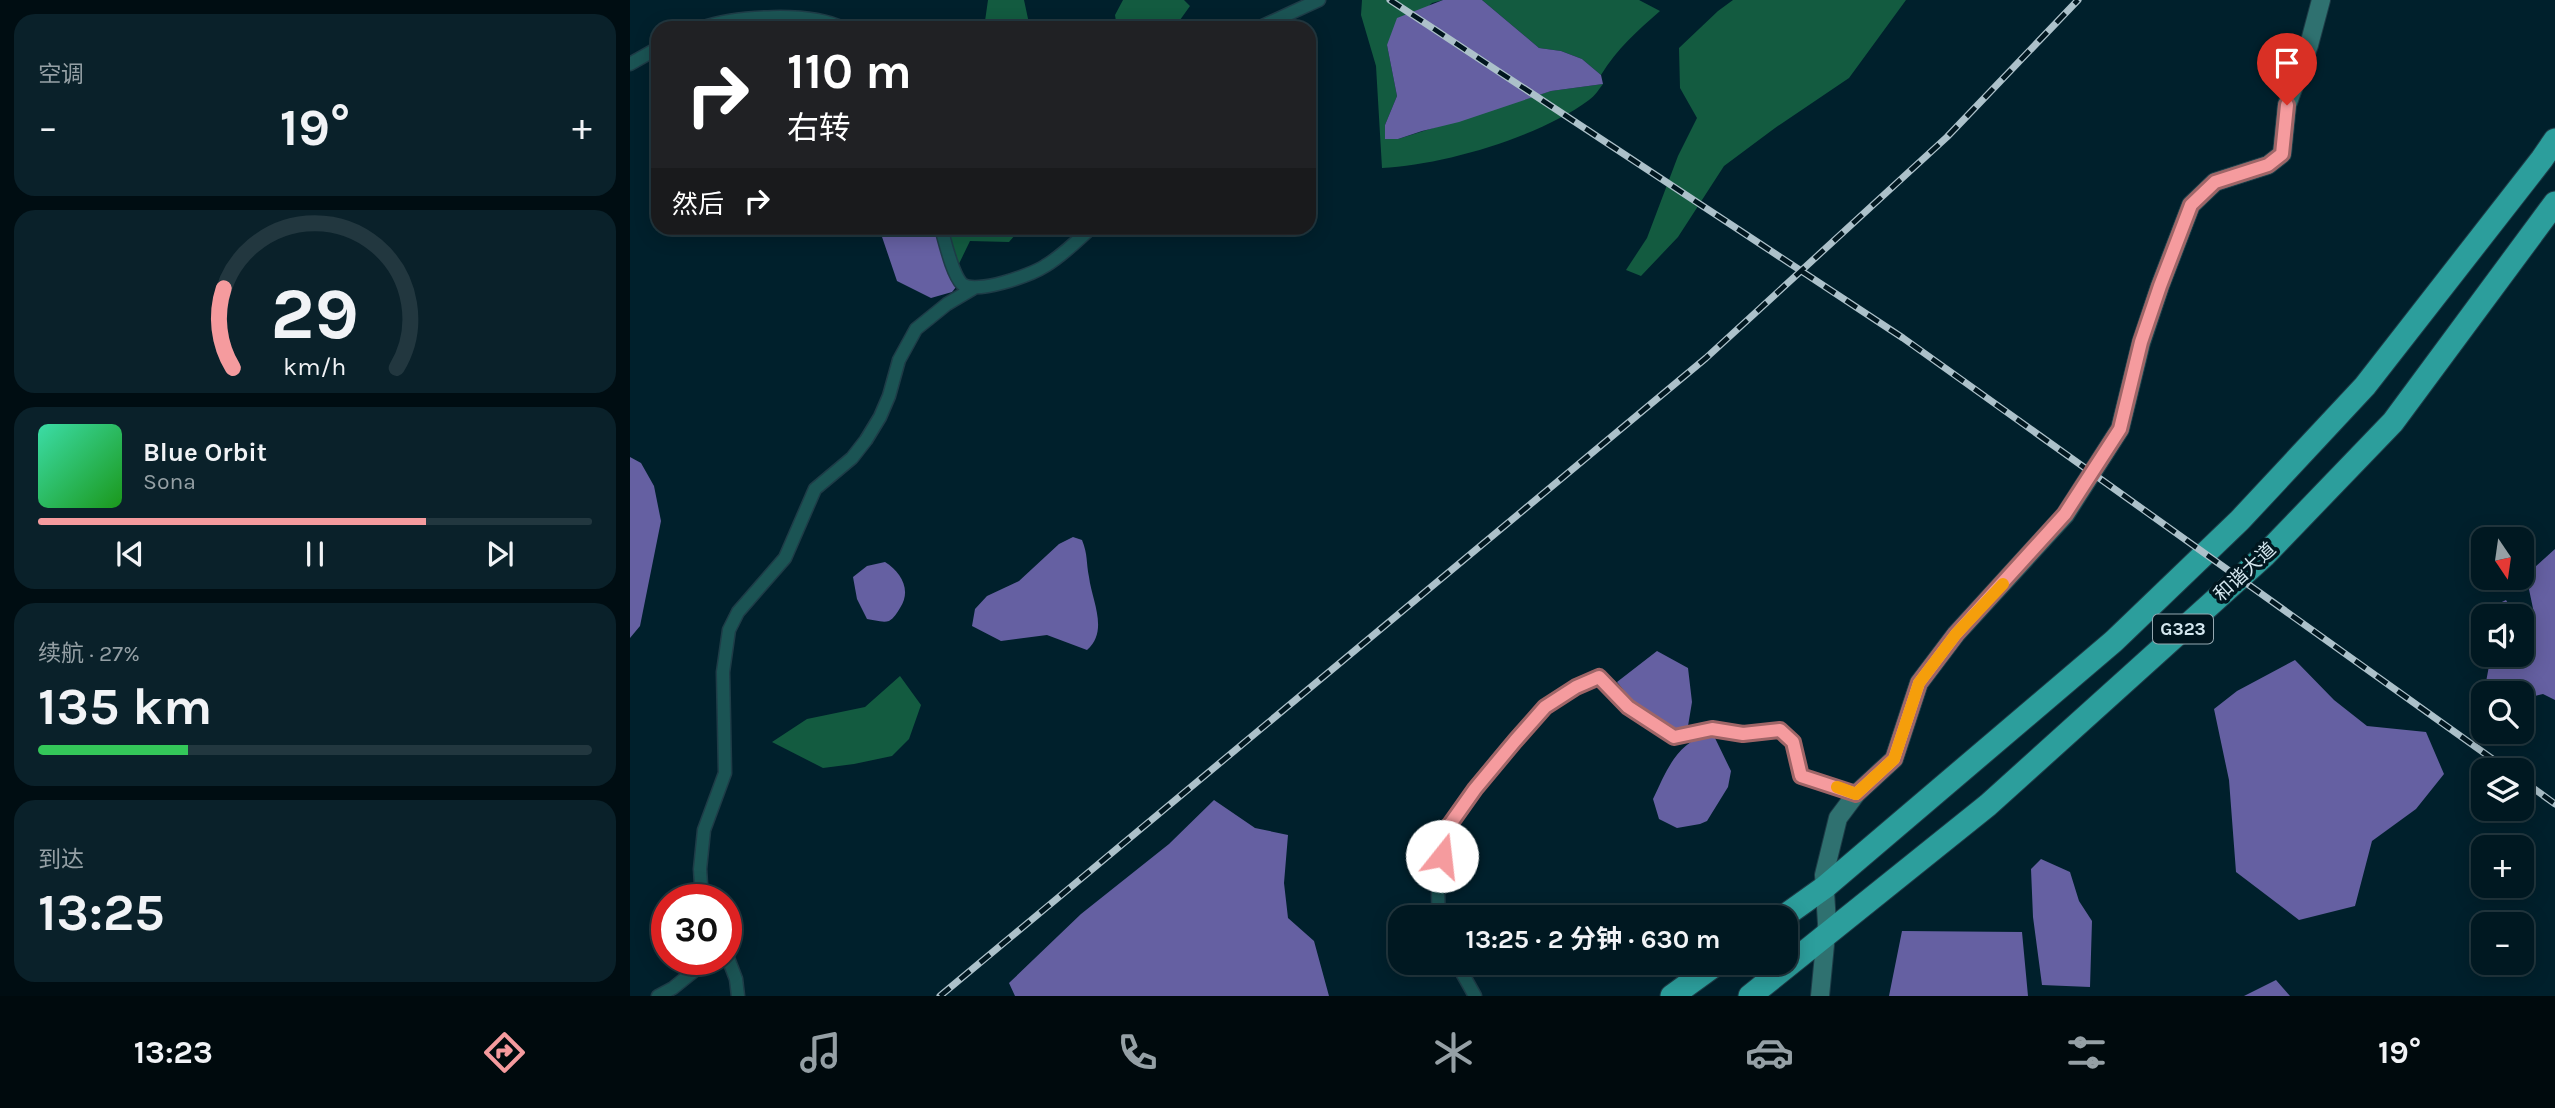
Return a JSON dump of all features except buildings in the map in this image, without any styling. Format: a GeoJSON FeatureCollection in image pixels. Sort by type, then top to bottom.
{"type":"FeatureCollection","features":[{"type":"Feature","properties":{"kind":"highway","name":"和谐大道"},"geometry":{"type":"LineString","coordinates":[[1798,906],[1825,887],[2113,641],[2241,520],[2365,386],[2555,140]]}},
{"type":"Feature","properties":{"kind":"highway","name":"和谐大道"},"geometry":{"type":"LineString","coordinates":[[1750,996],[1988,805],[2264,556],[2393,422],[2555,203]]}},
{"type":"Feature","properties":{"kind":"highway"},"geometry":{"type":"LineString","coordinates":[[1672,996],[1701,975]]}},
{"type":"Feature","properties":{"kind":"street"},"geometry":{"type":"LineString","coordinates":[[1273,21],[1319,0]]}},
{"type":"Feature","properties":{"kind":"street"},"geometry":{"type":"LineString","coordinates":[[1820,996],[1827,924],[1824,875],[1838,818],[1856,794],[1894,759],[1919,683],[1956,634],[2065,514],[2120,429],[2141,342],[2191,205],[2215,182],[2268,165],[2282,154],[2287,105],[2322,0]]}},
{"type":"Feature","properties":{"kind":"street"},"geometry":{"type":"LineString","coordinates":[[721,21],[773,17],[822,21]]}},
{"type":"Feature","properties":{"kind":"street"},"geometry":{"type":"LineString","coordinates":[[630,64],[651,52]]}},
{"type":"Feature","properties":{"kind":"street"},"geometry":{"type":"LineString","coordinates":[[944,235],[962,284],[974,288]]}},
{"type":"Feature","properties":{"kind":"street"},"geometry":{"type":"LineString","coordinates":[[701,884],[704,830],[725,773],[727,746],[723,672],[729,630],[738,612],[785,558],[815,489],[852,458],[866,440],[885,407],[899,360],[916,329],[947,304],[974,288],[997,284],[1048,265],[1083,235]]}},
{"type":"Feature","properties":{"kind":"street"},"geometry":{"type":"LineString","coordinates":[[1438,905],[1437,881],[1446,830],[1475,789],[1545,707],[1576,687],[1599,677],[1628,707],[1674,737],[1712,729],[1743,734],[1780,730],[1793,742],[1801,776],[1856,794]]}},
{"type":"Feature","properties":{"kind":"street"},"geometry":{"type":"LineString","coordinates":[[658,996],[689,975]]}},
{"type":"Feature","properties":{"kind":"street"},"geometry":{"type":"LineString","coordinates":[[734,975],[738,996]]}},
{"type":"Feature","properties":{"kind":"street"},"geometry":{"type":"LineString","coordinates":[[1463,975],[1475,996]]}},
{"type":"Feature","properties":{"kind":"green space"},"geometry":{"type":"Polygon","coordinates":[[[988,0],[1024,0],[1028,21],[985,21],[988,0]]]}},
{"type":"Feature","properties":{"kind":"green space"},"geometry":{"type":"Polygon","coordinates":[[[1123,0],[1184,0],[1190,6],[1179,21],[1116,21],[1115,15],[1123,0]]]}},
{"type":"Feature","properties":{"kind":"green space"},"geometry":{"type":"Polygon","coordinates":[[[1362,0],[1443,0],[1432,3],[1387,45],[1397,96],[1385,125],[1398,139],[1551,91],[1603,84],[1591,98],[1568,113],[1518,137],[1461,155],[1382,168],[1376,66],[1361,15],[1362,0]]]}},
{"type":"Feature","properties":{"kind":"green space"},"geometry":{"type":"Polygon","coordinates":[[[1482,0],[1639,0],[1660,11],[1635,33],[1601,75],[1582,59],[1561,51],[1539,48],[1482,0]]]}},
{"type":"Feature","properties":{"kind":"green space"},"geometry":{"type":"Polygon","coordinates":[[[1733,0],[1906,0],[1849,78],[1724,166],[1678,237],[1641,276],[1626,270],[1647,238],[1678,156],[1697,118],[1680,88],[1679,48],[1733,0]]]}},
{"type":"Feature","properties":{"kind":"green space"},"geometry":{"type":"Polygon","coordinates":[[[943,235],[1015,235],[1009,242],[970,241],[955,272],[943,235]]]}},
{"type":"Feature","properties":{"kind":"green space"},"geometry":{"type":"Polygon","coordinates":[[[900,676],[921,705],[909,739],[892,756],[823,768],[772,742],[807,719],[865,707],[900,676]]]}},
{"type":"Feature","properties":{"kind":"shaded area"},"geometry":{"type":"Polygon","coordinates":[[[1443,0],[1482,0],[1539,48],[1561,51],[1582,59],[1601,75],[1603,84],[1551,91],[1459,122],[1398,139],[1385,139],[1385,125],[1397,96],[1387,45],[1397,18],[1443,0]]]}},
{"type":"Feature","properties":{"kind":"shaded area"},"geometry":{"type":"Polygon","coordinates":[[[881,235],[943,235],[955,272],[956,287],[952,292],[931,298],[897,281],[881,235]]]}},
{"type":"Feature","properties":{"kind":"shaded area"},"geometry":{"type":"Polygon","coordinates":[[[630,457],[641,463],[654,486],[661,521],[640,626],[630,638],[630,457]]]}},
{"type":"Feature","properties":{"kind":"shaded area"},"geometry":{"type":"Polygon","coordinates":[[[1073,537],[1082,540],[1084,545],[1097,615],[1097,634],[1087,650],[1047,635],[1001,641],[972,626],[975,609],[987,596],[1019,581],[1059,544],[1073,537]]]}},
{"type":"Feature","properties":{"kind":"shaded area"},"geometry":{"type":"Polygon","coordinates":[[[2555,549],[2555,700],[2543,694],[2534,696],[2534,681],[2486,681],[2489,667],[2534,667],[2535,618],[2529,590],[2534,590],[2534,568],[2555,549]]]}},
{"type":"Feature","properties":{"kind":"shaded area"},"geometry":{"type":"Polygon","coordinates":[[[885,562],[900,576],[905,595],[897,614],[889,621],[881,622],[867,619],[857,599],[853,577],[867,566],[885,562]]]}},
{"type":"Feature","properties":{"kind":"shaded area"},"geometry":{"type":"Polygon","coordinates":[[[1657,651],[1688,668],[1692,702],[1688,726],[1674,729],[1634,703],[1617,682],[1657,651]]]}},
{"type":"Feature","properties":{"kind":"shaded area"},"geometry":{"type":"Polygon","coordinates":[[[2295,660],[2334,700],[2367,726],[2426,732],[2444,774],[2416,809],[2372,841],[2355,906],[2299,920],[2236,872],[2229,780],[2214,709],[2237,691],[2295,660]]]}},
{"type":"Feature","properties":{"kind":"shaded area"},"geometry":{"type":"Polygon","coordinates":[[[1709,734],[1715,738],[1731,771],[1728,787],[1707,821],[1677,828],[1659,819],[1653,799],[1668,768],[1680,751],[1698,738],[1709,734]]]}},
{"type":"Feature","properties":{"kind":"shaded area"},"geometry":{"type":"Polygon","coordinates":[[[1214,800],[1255,828],[1288,835],[1284,883],[1288,918],[1314,941],[1329,996],[1015,996],[1009,983],[1081,914],[1169,844],[1214,800]]]}},
{"type":"Feature","properties":{"kind":"shaded area"},"geometry":{"type":"Polygon","coordinates":[[[2041,859],[2070,872],[2079,901],[2092,921],[2090,987],[2042,985],[2033,917],[2031,869],[2041,859]]]}},
{"type":"Feature","properties":{"kind":"shaded area"},"geometry":{"type":"Polygon","coordinates":[[[1902,931],[2022,932],[2028,996],[1889,996],[1902,931]]]}},
{"type":"Feature","properties":{"kind":"shaded area"},"geometry":{"type":"Polygon","coordinates":[[[2276,980],[2290,996],[2244,996],[2276,980]]]}},
{"type":"Feature","properties":{"kind":"railway"},"geometry":{"type":"LineString","coordinates":[[1390,0],[1903,338],[2491,758]]}},
{"type":"Feature","properties":{"kind":"railway"},"geometry":{"type":"LineString","coordinates":[[940,996],[1706,358],[1947,137],[2078,0]]}},
{"type":"Feature","properties":{"kind":"railway"},"geometry":{"type":"LineString","coordinates":[[2534,789],[2555,804]]}},
{"type":"Feature","properties":{"kind":"slow traffic"},"geometry":{"type":"LineString","coordinates":[[1837,787],[1856,794],[1894,759],[1919,683],[1956,634],[2003,584]]}},
{"type":"Feature","properties":{"kind":"route"},"geometry":{"type":"LineString","coordinates":[[1442,856],[1446,830],[1475,789],[1515,741],[1545,707],[1576,687],[1599,677],[1628,707],[1674,737],[1712,729],[1743,734],[1780,730],[1793,742],[1801,776],[1856,794],[1894,759],[1919,683],[1956,634],[2065,514],[2120,429],[2141,342],[2191,205],[2215,182],[2268,165],[2282,154],[2287,105]]}}]}
